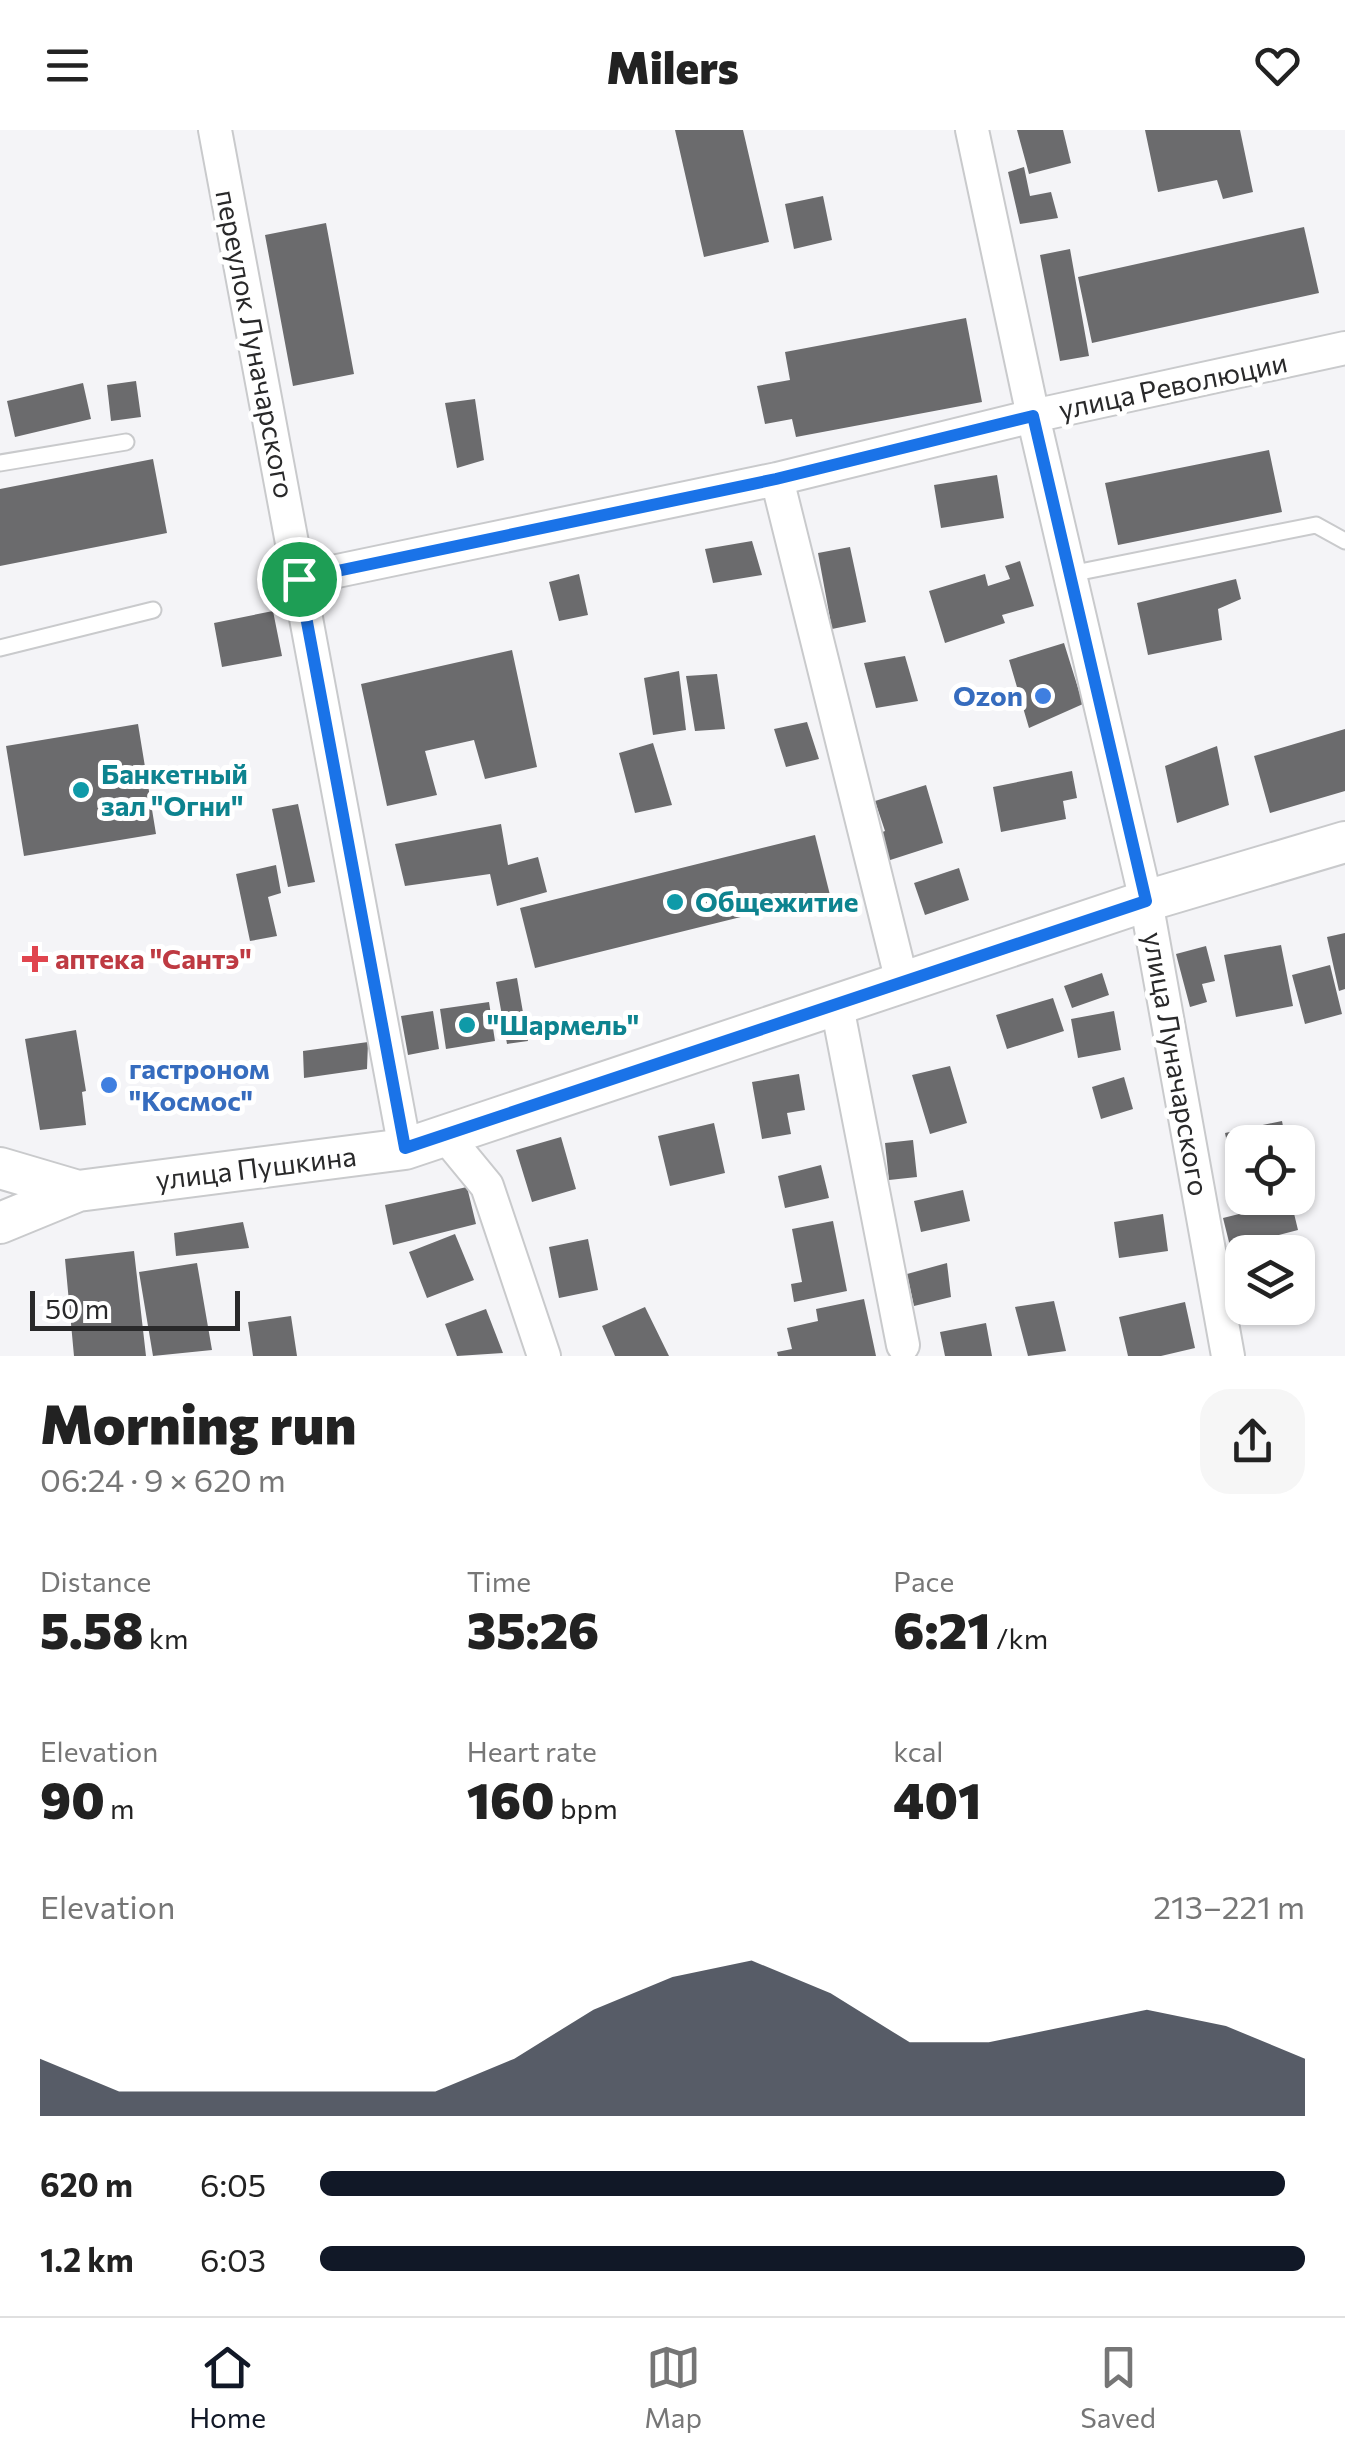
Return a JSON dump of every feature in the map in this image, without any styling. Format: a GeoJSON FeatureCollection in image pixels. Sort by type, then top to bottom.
{"type":"FeatureCollection","features":[{"type":"Feature","properties":{"kind":"street","name":"переулок Луначарского"},"geometry":{"type":"LineString","coordinates":[[215,130],[405,1148]]}},
{"type":"Feature","properties":{"kind":"street","name":"улица Луначарского"},"geometry":{"type":"LineString","coordinates":[[972,130],[1033,416],[1146,901],[1228,1356]]}},
{"type":"Feature","properties":{"kind":"street","name":"улица Революции"},"geometry":{"type":"LineString","coordinates":[[299,579],[776,479],[1033,416],[1345,348]]}},
{"type":"Feature","properties":{"kind":"street"},"geometry":{"type":"LineString","coordinates":[[776,479],[903,986]]}},
{"type":"Feature","properties":{"kind":"street","name":"улица Пушкина"},"geometry":{"type":"LineString","coordinates":[[78,1191],[405,1148],[903,986],[1146,901],[1345,842]]}},
{"type":"Feature","properties":{"kind":"street"},"geometry":{"type":"LineString","coordinates":[[837,1006],[903,1346]]}},
{"type":"Feature","properties":{"kind":"street"},"geometry":{"type":"LineString","coordinates":[[445,1135],[487,1186],[544,1356]]}},
{"type":"Feature","properties":{"kind":"street"},"geometry":{"type":"LineString","coordinates":[[0,1168],[78,1191]]}},
{"type":"Feature","properties":{"kind":"street"},"geometry":{"type":"LineString","coordinates":[[0,1223],[78,1191]]}},
{"type":"Feature","properties":{"kind":"lane"},"geometry":{"type":"LineString","coordinates":[[0,463],[126,442]]}},
{"type":"Feature","properties":{"kind":"lane"},"geometry":{"type":"LineString","coordinates":[[1070,574],[1316,525],[1345,541]]}},
{"type":"Feature","properties":{"kind":"lane"},"geometry":{"type":"LineString","coordinates":[[0,648],[153,610]]}},
{"type":"Feature","properties":{"kind":"building"},"geometry":{"type":"Polygon","coordinates":[[[675,130],[743,130],[769,242],[704,257],[675,130]]]}},
{"type":"Feature","properties":{"kind":"building"},"geometry":{"type":"Polygon","coordinates":[[[1017,130],[1063,130],[1071,163],[1029,174],[1017,130]]]}},
{"type":"Feature","properties":{"kind":"building"},"geometry":{"type":"Polygon","coordinates":[[[1145,130],[1240,130],[1253,192],[1223,199],[1217,180],[1158,192],[1145,130]]]}},
{"type":"Feature","properties":{"kind":"building"},"geometry":{"type":"Polygon","coordinates":[[[1024,167],[1030,196],[1051,192],[1058,218],[1020,224],[1008,172],[1024,167]]]}},
{"type":"Feature","properties":{"kind":"building"},"geometry":{"type":"Polygon","coordinates":[[[823,196],[832,240],[794,249],[785,204],[823,196]]]}},
{"type":"Feature","properties":{"kind":"building"},"geometry":{"type":"Polygon","coordinates":[[[326,223],[354,374],[293,386],[265,235],[326,223]]]}},
{"type":"Feature","properties":{"kind":"building"},"geometry":{"type":"Polygon","coordinates":[[[1304,227],[1319,293],[1092,343],[1078,277],[1304,227]]]}},
{"type":"Feature","properties":{"kind":"building"},"geometry":{"type":"Polygon","coordinates":[[[1070,249],[1089,356],[1060,361],[1040,255],[1070,249]]]}},
{"type":"Feature","properties":{"kind":"building"},"geometry":{"type":"Polygon","coordinates":[[[966,318],[982,402],[796,437],[792,419],[765,424],[757,386],[790,380],[785,352],[966,318]]]}},
{"type":"Feature","properties":{"kind":"building"},"geometry":{"type":"Polygon","coordinates":[[[136,381],[141,417],[111,421],[107,385],[136,381]]]}},
{"type":"Feature","properties":{"kind":"building"},"geometry":{"type":"Polygon","coordinates":[[[83,383],[91,419],[15,437],[7,401],[83,383]]]}},
{"type":"Feature","properties":{"kind":"building"},"geometry":{"type":"Polygon","coordinates":[[[475,399],[484,460],[457,468],[445,403],[475,399]]]}},
{"type":"Feature","properties":{"kind":"building"},"geometry":{"type":"Polygon","coordinates":[[[1269,450],[1282,512],[1118,545],[1105,483],[1269,450]]]}},
{"type":"Feature","properties":{"kind":"building"},"geometry":{"type":"Polygon","coordinates":[[[153,459],[167,533],[0,566],[0,489],[153,459]]]}},
{"type":"Feature","properties":{"kind":"building"},"geometry":{"type":"Polygon","coordinates":[[[997,475],[1004,518],[941,528],[934,485],[997,475]]]}},
{"type":"Feature","properties":{"kind":"building"},"geometry":{"type":"Polygon","coordinates":[[[752,541],[762,575],[713,583],[705,549],[752,541]]]}},
{"type":"Feature","properties":{"kind":"building"},"geometry":{"type":"Polygon","coordinates":[[[850,547],[866,622],[832,629],[818,553],[850,547]]]}},
{"type":"Feature","properties":{"kind":"building"},"geometry":{"type":"Polygon","coordinates":[[[1020,561],[1034,606],[1002,615],[1005,623],[945,643],[929,591],[985,574],[988,586],[1010,579],[1005,566],[1020,561]]]}},
{"type":"Feature","properties":{"kind":"building"},"geometry":{"type":"Polygon","coordinates":[[[579,574],[588,615],[559,621],[549,582],[579,574]]]}},
{"type":"Feature","properties":{"kind":"building"},"geometry":{"type":"Polygon","coordinates":[[[1236,579],[1241,599],[1218,609],[1222,640],[1148,655],[1137,603],[1236,579]]]}},
{"type":"Feature","properties":{"kind":"building"},"geometry":{"type":"Polygon","coordinates":[[[273,611],[282,656],[222,667],[214,623],[273,611]]]}},
{"type":"Feature","properties":{"kind":"building"},"geometry":{"type":"Polygon","coordinates":[[[1064,643],[1083,704],[1029,728],[1009,660],[1064,643]]]}},
{"type":"Feature","properties":{"kind":"building"},"geometry":{"type":"Polygon","coordinates":[[[512,650],[537,767],[485,779],[474,740],[425,751],[437,795],[387,806],[361,684],[512,650]]]}},
{"type":"Feature","properties":{"kind":"building"},"geometry":{"type":"Polygon","coordinates":[[[905,656],[918,701],[876,708],[864,663],[905,656]]]}},
{"type":"Feature","properties":{"kind":"building"},"geometry":{"type":"Polygon","coordinates":[[[679,671],[686,730],[653,735],[644,678],[679,671]]]}},
{"type":"Feature","properties":{"kind":"building"},"geometry":{"type":"Polygon","coordinates":[[[717,674],[725,729],[695,731],[686,676],[717,674]]]}},
{"type":"Feature","properties":{"kind":"building"},"geometry":{"type":"Polygon","coordinates":[[[807,722],[819,759],[786,767],[774,729],[807,722]]]}},
{"type":"Feature","properties":{"kind":"building","name":"Банкетный зал \"Огни\""},"geometry":{"type":"Polygon","coordinates":[[[138,724],[156,834],[24,856],[6,746],[138,724]]]}},
{"type":"Feature","properties":{"kind":"building"},"geometry":{"type":"Polygon","coordinates":[[[1345,729],[1345,791],[1270,813],[1254,756],[1345,729]]]}},
{"type":"Feature","properties":{"kind":"building"},"geometry":{"type":"Polygon","coordinates":[[[653,743],[672,805],[635,813],[619,753],[653,743]]]}},
{"type":"Feature","properties":{"kind":"building"},"geometry":{"type":"Polygon","coordinates":[[[1217,746],[1229,805],[1177,823],[1165,766],[1217,746]]]}},
{"type":"Feature","properties":{"kind":"building"},"geometry":{"type":"Polygon","coordinates":[[[1072,771],[1077,798],[1063,801],[1066,819],[1001,832],[993,787],[1072,771]]]}},
{"type":"Feature","properties":{"kind":"building"},"geometry":{"type":"Polygon","coordinates":[[[926,785],[943,843],[884,862],[875,835],[885,831],[875,801],[926,785]]]}},
{"type":"Feature","properties":{"kind":"building"},"geometry":{"type":"Polygon","coordinates":[[[298,804],[315,882],[288,887],[272,809],[298,804]]]}},
{"type":"Feature","properties":{"kind":"building"},"geometry":{"type":"Polygon","coordinates":[[[501,824],[508,865],[538,857],[547,892],[497,906],[490,874],[405,886],[395,844],[501,824]]]}},
{"type":"Feature","properties":{"kind":"building","name":"Общежитие"},"geometry":{"type":"Polygon","coordinates":[[[815,835],[830,895],[535,968],[520,908],[815,835]]]}},
{"type":"Feature","properties":{"kind":"building"},"geometry":{"type":"Polygon","coordinates":[[[276,865],[281,893],[268,897],[277,936],[250,941],[236,874],[276,865]]]}},
{"type":"Feature","properties":{"kind":"building"},"geometry":{"type":"Polygon","coordinates":[[[959,868],[969,900],[925,915],[914,883],[959,868]]]}},
{"type":"Feature","properties":{"kind":"building"},"geometry":{"type":"Polygon","coordinates":[[[1345,933],[1345,989],[1339,991],[1327,937],[1345,933]]]}},
{"type":"Feature","properties":{"kind":"building"},"geometry":{"type":"Polygon","coordinates":[[[1281,945],[1293,1006],[1236,1017],[1224,955],[1281,945]]]}},
{"type":"Feature","properties":{"kind":"building"},"geometry":{"type":"Polygon","coordinates":[[[1206,946],[1215,981],[1202,984],[1207,1002],[1190,1007],[1176,954],[1206,946]]]}},
{"type":"Feature","properties":{"kind":"building"},"geometry":{"type":"Polygon","coordinates":[[[1330,965],[1342,1014],[1305,1024],[1292,975],[1330,965]]]}},
{"type":"Feature","properties":{"kind":"building"},"geometry":{"type":"Polygon","coordinates":[[[1102,973],[1109,995],[1072,1008],[1064,986],[1102,973]]]}},
{"type":"Feature","properties":{"kind":"building"},"geometry":{"type":"Polygon","coordinates":[[[517,978],[528,1041],[507,1044],[496,982],[517,978]]]}},
{"type":"Feature","properties":{"kind":"building"},"geometry":{"type":"Polygon","coordinates":[[[1053,998],[1064,1031],[1007,1049],[996,1015],[1053,998]]]}},
{"type":"Feature","properties":{"kind":"building","name":"\"Шармель\""},"geometry":{"type":"Polygon","coordinates":[[[489,1002],[495,1041],[446,1049],[440,1009],[489,1002]]]}},
{"type":"Feature","properties":{"kind":"building"},"geometry":{"type":"Polygon","coordinates":[[[433,1011],[439,1049],[408,1055],[401,1016],[433,1011]]]}},
{"type":"Feature","properties":{"kind":"building"},"geometry":{"type":"Polygon","coordinates":[[[1114,1011],[1121,1050],[1078,1058],[1071,1019],[1114,1011]]]}},
{"type":"Feature","properties":{"kind":"building"},"geometry":{"type":"Polygon","coordinates":[[[76,1030],[86,1091],[82,1092],[86,1125],[40,1130],[25,1039],[76,1030]]]}},
{"type":"Feature","properties":{"kind":"building"},"geometry":{"type":"Polygon","coordinates":[[[368,1042],[367,1069],[304,1078],[303,1051],[368,1042]]]}},
{"type":"Feature","properties":{"kind":"building"},"geometry":{"type":"Polygon","coordinates":[[[950,1066],[967,1123],[930,1134],[912,1075],[950,1066]]]}},
{"type":"Feature","properties":{"kind":"building"},"geometry":{"type":"Polygon","coordinates":[[[799,1074],[805,1110],[787,1113],[791,1134],[762,1139],[752,1082],[799,1074]]]}},
{"type":"Feature","properties":{"kind":"building"},"geometry":{"type":"Polygon","coordinates":[[[1124,1077],[1133,1109],[1101,1119],[1092,1087],[1124,1077]]]}},
{"type":"Feature","properties":{"kind":"building"},"geometry":{"type":"Polygon","coordinates":[[[714,1123],[725,1173],[670,1186],[658,1136],[714,1123]]]}},
{"type":"Feature","properties":{"kind":"building"},"geometry":{"type":"Polygon","coordinates":[[[561,1137],[576,1189],[532,1202],[516,1150],[561,1137]]]}},
{"type":"Feature","properties":{"kind":"building"},"geometry":{"type":"Polygon","coordinates":[[[913,1140],[917,1177],[889,1180],[885,1143],[913,1140]]]}},
{"type":"Feature","properties":{"kind":"building"},"geometry":{"type":"Polygon","coordinates":[[[821,1165],[829,1198],[785,1208],[778,1176],[821,1165]]]}},
{"type":"Feature","properties":{"kind":"building"},"geometry":{"type":"Polygon","coordinates":[[[467,1187],[476,1224],[393,1245],[385,1205],[467,1187]]]}},
{"type":"Feature","properties":{"kind":"building"},"geometry":{"type":"Polygon","coordinates":[[[963,1190],[970,1221],[921,1232],[914,1201],[963,1190]]]}},
{"type":"Feature","properties":{"kind":"building"},"geometry":{"type":"Polygon","coordinates":[[[1163,1214],[1168,1251],[1119,1258],[1114,1222],[1163,1214]]]}},
{"type":"Feature","properties":{"kind":"building"},"geometry":{"type":"Polygon","coordinates":[[[1294,1215],[1298,1230],[1279,1235],[1227,1235],[1223,1218],[1294,1215]]]}},
{"type":"Feature","properties":{"kind":"building"},"geometry":{"type":"Polygon","coordinates":[[[833,1221],[847,1291],[794,1302],[791,1284],[802,1282],[792,1229],[833,1221]]]}},
{"type":"Feature","properties":{"kind":"building"},"geometry":{"type":"Polygon","coordinates":[[[243,1222],[249,1248],[176,1256],[174,1233],[243,1222]]]}},
{"type":"Feature","properties":{"kind":"building"},"geometry":{"type":"Polygon","coordinates":[[[455,1234],[474,1280],[427,1298],[409,1252],[455,1234]]]}},
{"type":"Feature","properties":{"kind":"building"},"geometry":{"type":"Polygon","coordinates":[[[588,1239],[598,1290],[559,1298],[549,1247],[588,1239]]]}},
{"type":"Feature","properties":{"kind":"building"},"geometry":{"type":"Polygon","coordinates":[[[134,1251],[146,1356],[74,1356],[65,1259],[134,1251]]]}},
{"type":"Feature","properties":{"kind":"building"},"geometry":{"type":"Polygon","coordinates":[[[197,1263],[212,1350],[153,1356],[139,1272],[197,1263]]]}},
{"type":"Feature","properties":{"kind":"building"},"geometry":{"type":"Polygon","coordinates":[[[947,1263],[951,1297],[914,1306],[907,1274],[947,1263]]]}},
{"type":"Feature","properties":{"kind":"building"},"geometry":{"type":"Polygon","coordinates":[[[864,1299],[876,1356],[778,1356],[777,1352],[792,1349],[787,1328],[818,1321],[816,1309],[864,1299]]]}},
{"type":"Feature","properties":{"kind":"building"},"geometry":{"type":"Polygon","coordinates":[[[1054,1301],[1066,1351],[1028,1356],[1015,1307],[1054,1301]]]}},
{"type":"Feature","properties":{"kind":"building"},"geometry":{"type":"Polygon","coordinates":[[[1185,1302],[1195,1348],[1161,1356],[1128,1356],[1119,1317],[1185,1302]]]}},
{"type":"Feature","properties":{"kind":"building"},"geometry":{"type":"Polygon","coordinates":[[[645,1307],[669,1356],[615,1356],[602,1326],[645,1307]]]}},
{"type":"Feature","properties":{"kind":"building"},"geometry":{"type":"Polygon","coordinates":[[[486,1309],[503,1353],[457,1356],[445,1324],[486,1309]]]}},
{"type":"Feature","properties":{"kind":"building"},"geometry":{"type":"Polygon","coordinates":[[[291,1316],[297,1356],[253,1356],[248,1322],[291,1316]]]}},
{"type":"Feature","properties":{"kind":"building"},"geometry":{"type":"Polygon","coordinates":[[[986,1323],[992,1356],[945,1356],[940,1332],[986,1323]]]}},
{"type":"Feature","properties":{"kind":"place","name":"Ozon"},"geometry":{"type":"Point","coordinates":[1043,696]}},
{"type":"Feature","properties":{"kind":"place","name":"Банкетный зал \"Огни\""},"geometry":{"type":"Point","coordinates":[81,790]}},
{"type":"Feature","properties":{"kind":"place","name":"Общежитие"},"geometry":{"type":"Point","coordinates":[675,902]}},
{"type":"Feature","properties":{"kind":"place","name":"аптека \"Сантэ\""},"geometry":{"type":"Point","coordinates":[35,959]}},
{"type":"Feature","properties":{"kind":"place","name":"\"Шармель\""},"geometry":{"type":"Point","coordinates":[467,1025]}},
{"type":"Feature","properties":{"kind":"place","name":"гастроном \"Космос\""},"geometry":{"type":"Point","coordinates":[109,1085]}},
{"type":"Feature","properties":{"kind":"route"},"geometry":{"type":"LineString","coordinates":[[1033,416],[1146,901],[903,986],[405,1148],[299,579],[776,479],[1033,416]]}}]}
